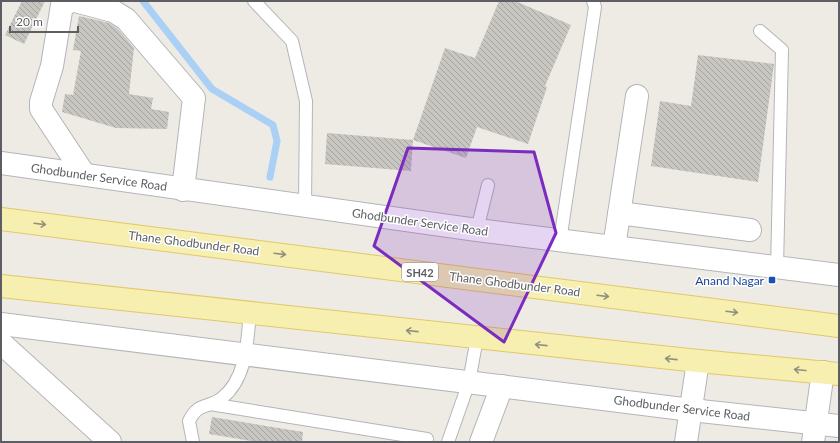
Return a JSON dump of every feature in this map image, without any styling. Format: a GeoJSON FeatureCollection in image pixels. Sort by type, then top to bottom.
{"type":"FeatureCollection","features":[{"type":"Feature","properties":{"kind":"main road","name":"Thane Ghodbunder Road"},"geometry":{"type":"LineString","coordinates":[[1,219],[839,326]]}},
{"type":"Feature","properties":{"kind":"main road"},"geometry":{"type":"LineString","coordinates":[[1,286],[698,362],[831,373]]}},
{"type":"Feature","properties":{"kind":"street"},"geometry":{"type":"LineString","coordinates":[[72,1],[62,5],[52,66],[41,102],[41,108],[84,174]]}},
{"type":"Feature","properties":{"kind":"street"},"geometry":{"type":"LineString","coordinates":[[75,1],[113,11],[126,19],[194,98],[183,190]]}},
{"type":"Feature","properties":{"kind":"street"},"geometry":{"type":"LineString","coordinates":[[614,247],[637,96]]}},
{"type":"Feature","properties":{"kind":"street","name":"Ghodbunder Service Road"},"geometry":{"type":"LineString","coordinates":[[1,163],[84,174],[183,190],[477,230],[839,275]]}},
{"type":"Feature","properties":{"kind":"street"},"geometry":{"type":"LineString","coordinates":[[619,213],[750,230]]}},
{"type":"Feature","properties":{"kind":"street","name":"Ghodbunder Service Road"},"geometry":{"type":"LineString","coordinates":[[1,324],[691,410],[815,433],[839,426]]}},
{"type":"Feature","properties":{"kind":"street"},"geometry":{"type":"LineString","coordinates":[[1,344],[110,442]]}},
{"type":"Feature","properties":{"kind":"street"},"geometry":{"type":"LineString","coordinates":[[686,442],[698,362]]}},
{"type":"Feature","properties":{"kind":"street"},"geometry":{"type":"LineString","coordinates":[[815,433],[831,373]]}},
{"type":"Feature","properties":{"kind":"street"},"geometry":{"type":"LineString","coordinates":[[481,442],[502,386]]}},
{"type":"Feature","properties":{"kind":"lane"},"geometry":{"type":"LineString","coordinates":[[254,1],[292,41],[306,101],[305,206]]}},
{"type":"Feature","properties":{"kind":"lane"},"geometry":{"type":"LineString","coordinates":[[560,241],[595,7],[593,1]]}},
{"type":"Feature","properties":{"kind":"lane"},"geometry":{"type":"LineString","coordinates":[[760,31],[782,50],[777,268]]}},
{"type":"Feature","properties":{"kind":"lane"},"geometry":{"type":"LineString","coordinates":[[477,230],[488,185]]}},
{"type":"Feature","properties":{"kind":"lane"},"geometry":{"type":"LineString","coordinates":[[193,442],[188,421],[194,411],[222,398],[238,380],[246,355],[250,313]]}},
{"type":"Feature","properties":{"kind":"lane"},"geometry":{"type":"LineString","coordinates":[[448,442],[469,382],[477,338]]}},
{"type":"Feature","properties":{"kind":"lane"},"geometry":{"type":"LineString","coordinates":[[210,404],[427,439]]}},
{"type":"Feature","properties":{"kind":"highlighted area"},"geometry":{"type":"Polygon","coordinates":[[[408,148],[534,152],[556,233],[504,342],[374,246],[408,148]]]}},
{"type":"Feature","properties":{"kind":"building"},"geometry":{"type":"Polygon","coordinates":[[[22,1],[45,1],[24,44],[5,35],[22,1]]]}},
{"type":"Feature","properties":{"kind":"building"},"geometry":{"type":"Polygon","coordinates":[[[499,1],[515,1],[571,25],[545,86],[547,87],[528,144],[477,127],[466,158],[413,140],[445,48],[475,58],[499,1]]]}},
{"type":"Feature","properties":{"kind":"building"},"geometry":{"type":"Polygon","coordinates":[[[79,16],[109,23],[118,29],[134,48],[129,94],[153,98],[151,109],[169,112],[167,129],[116,128],[62,112],[65,94],[73,95],[81,51],[73,50],[79,16]]]}},
{"type":"Feature","properties":{"kind":"building"},"geometry":{"type":"Polygon","coordinates":[[[698,55],[774,64],[758,182],[651,166],[660,101],[691,106],[698,55]]]}},
{"type":"Feature","properties":{"kind":"building"},"geometry":{"type":"Polygon","coordinates":[[[327,133],[413,140],[411,171],[325,164],[327,133]]]}},
{"type":"Feature","properties":{"kind":"building"},"geometry":{"type":"Polygon","coordinates":[[[212,417],[303,432],[302,442],[258,442],[209,434],[212,417]]]}},
{"type":"Feature","properties":{"kind":"waterway"},"geometry":{"type":"LineString","coordinates":[[143,1],[212,89],[273,125],[277,141],[270,177]]}},
{"type":"Feature","properties":{"kind":"place","name":"Anand Nagar"},"geometry":{"type":"Point","coordinates":[772,280]}}]}
